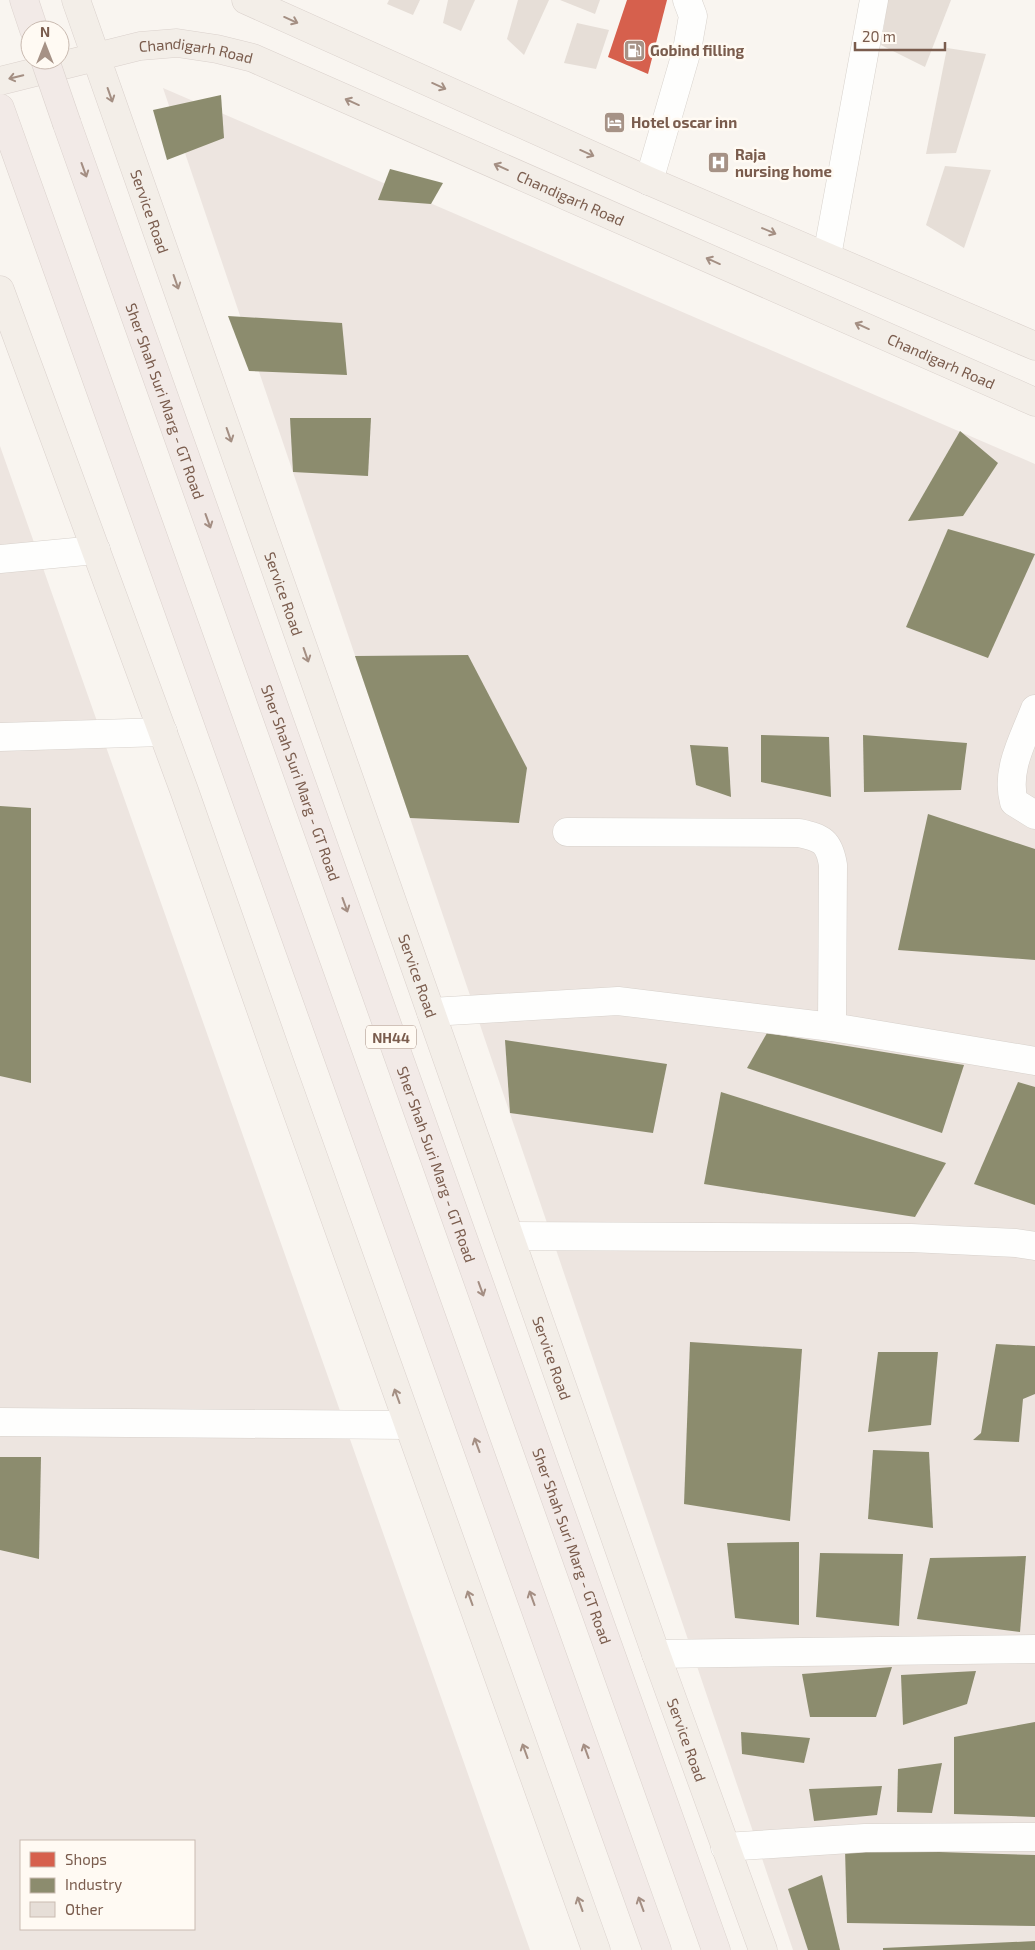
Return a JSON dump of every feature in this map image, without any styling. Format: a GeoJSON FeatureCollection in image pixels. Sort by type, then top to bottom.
{"type":"FeatureCollection","features":[{"type":"Feature","properties":{"kind":"highway"},"geometry":{"type":"LineString","coordinates":[[24,0],[31,20]]}},
{"type":"Feature","properties":{"kind":"highway","name":"Sher Shah Suri Marg - GT Road"},"geometry":{"type":"LineString","coordinates":[[48,70],[716,1950]]}},
{"type":"Feature","properties":{"kind":"highway"},"geometry":{"type":"LineString","coordinates":[[0,108],[657,1950]]}},
{"type":"Feature","properties":{"kind":"main road","name":"Service Road"},"geometry":{"type":"LineString","coordinates":[[76,0],[656,1654],[762,1950]]}},
{"type":"Feature","properties":{"kind":"main road"},"geometry":{"type":"LineString","coordinates":[[246,0],[649,181],[1035,346]]}},
{"type":"Feature","properties":{"kind":"main road","name":"Chandigarh Road"},"geometry":{"type":"LineString","coordinates":[[0,81],[140,46],[177,43],[217,49],[253,58],[1035,402]]}},
{"type":"Feature","properties":{"kind":"main road"},"geometry":{"type":"LineString","coordinates":[[0,290],[163,732],[596,1950]]}},
{"type":"Feature","properties":{"kind":"street"},"geometry":{"type":"LineString","coordinates":[[649,181],[687,50],[693,16],[687,0]]}},
{"type":"Feature","properties":{"kind":"street"},"geometry":{"type":"LineString","coordinates":[[827,256],[874,0]]}},
{"type":"Feature","properties":{"kind":"street"},"geometry":{"type":"LineString","coordinates":[[0,559],[96,550]]}},
{"type":"Feature","properties":{"kind":"street"},"geometry":{"type":"LineString","coordinates":[[1035,709],[1015,762],[1010,790],[1014,802],[1035,815]]}},
{"type":"Feature","properties":{"kind":"street"},"geometry":{"type":"LineString","coordinates":[[0,737],[163,732]]}},
{"type":"Feature","properties":{"kind":"street"},"geometry":{"type":"LineString","coordinates":[[567,832],[799,833],[821,839],[831,852],[834,865],[832,1027]]}},
{"type":"Feature","properties":{"kind":"street"},"geometry":{"type":"LineString","coordinates":[[431,1012],[618,1001],[832,1027],[1035,1061]]}},
{"type":"Feature","properties":{"kind":"street"},"geometry":{"type":"LineString","coordinates":[[510,1236],[911,1238],[1016,1243],[1035,1246]]}},
{"type":"Feature","properties":{"kind":"street"},"geometry":{"type":"LineString","coordinates":[[0,1422],[408,1425]]}},
{"type":"Feature","properties":{"kind":"street"},"geometry":{"type":"LineString","coordinates":[[656,1654],[1035,1649]]}},
{"type":"Feature","properties":{"kind":"street"},"geometry":{"type":"LineString","coordinates":[[725,1846],[865,1838],[1035,1837]]}},
{"type":"Feature","properties":{"kind":"shaded area"},"geometry":{"type":"Polygon","coordinates":[[[163,88],[1035,464],[1035,1950],[793,1950],[163,88]]]}},
{"type":"Feature","properties":{"kind":"shaded area"},"geometry":{"type":"Polygon","coordinates":[[[0,446],[530,1950],[0,1950],[0,446]]]}},
{"type":"Feature","properties":{"kind":"building: Shops"},"geometry":{"type":"Polygon","coordinates":[[[627,0],[667,0],[648,74],[608,57],[627,0]]]}},
{"type":"Feature","properties":{"kind":"building: Industry"},"geometry":{"type":"Polygon","coordinates":[[[221,95],[224,138],[167,160],[153,110],[221,95]]]}},
{"type":"Feature","properties":{"kind":"building: Industry"},"geometry":{"type":"Polygon","coordinates":[[[390,169],[443,183],[431,204],[378,200],[390,169]]]}},
{"type":"Feature","properties":{"kind":"building: Industry"},"geometry":{"type":"Polygon","coordinates":[[[228,316],[342,323],[347,375],[249,371],[228,316]]]}},
{"type":"Feature","properties":{"kind":"building: Industry"},"geometry":{"type":"Polygon","coordinates":[[[290,418],[371,418],[368,476],[293,472],[290,418]]]}},
{"type":"Feature","properties":{"kind":"building: Industry"},"geometry":{"type":"Polygon","coordinates":[[[960,431],[998,463],[963,516],[908,521],[960,431]]]}},
{"type":"Feature","properties":{"kind":"building: Industry"},"geometry":{"type":"Polygon","coordinates":[[[948,529],[1035,554],[988,658],[906,627],[948,529]]]}},
{"type":"Feature","properties":{"kind":"building: Industry"},"geometry":{"type":"Polygon","coordinates":[[[468,655],[527,768],[519,823],[410,818],[355,656],[468,655]]]}},
{"type":"Feature","properties":{"kind":"building: Industry"},"geometry":{"type":"Polygon","coordinates":[[[761,735],[829,737],[831,797],[761,782],[761,735]]]}},
{"type":"Feature","properties":{"kind":"building: Industry"},"geometry":{"type":"Polygon","coordinates":[[[863,735],[967,743],[961,790],[864,792],[863,735]]]}},
{"type":"Feature","properties":{"kind":"building: Industry"},"geometry":{"type":"Polygon","coordinates":[[[690,745],[728,747],[731,797],[696,785],[690,745]]]}},
{"type":"Feature","properties":{"kind":"building: Industry"},"geometry":{"type":"Polygon","coordinates":[[[0,806],[31,808],[31,1083],[0,1076],[0,806]]]}},
{"type":"Feature","properties":{"kind":"building: Industry"},"geometry":{"type":"Polygon","coordinates":[[[928,814],[1035,849],[1035,960],[898,950],[928,814]]]}},
{"type":"Feature","properties":{"kind":"building: Industry"},"geometry":{"type":"Polygon","coordinates":[[[767,1033],[964,1065],[942,1133],[747,1068],[767,1033]]]}},
{"type":"Feature","properties":{"kind":"building: Industry"},"geometry":{"type":"Polygon","coordinates":[[[505,1040],[667,1064],[653,1133],[510,1113],[505,1040]]]}},
{"type":"Feature","properties":{"kind":"building: Industry"},"geometry":{"type":"Polygon","coordinates":[[[1018,1082],[1035,1087],[1035,1205],[974,1184],[1018,1082]]]}},
{"type":"Feature","properties":{"kind":"building: Industry"},"geometry":{"type":"Polygon","coordinates":[[[721,1092],[946,1163],[915,1217],[704,1184],[721,1092]]]}},
{"type":"Feature","properties":{"kind":"building: Industry"},"geometry":{"type":"Polygon","coordinates":[[[690,1342],[802,1349],[790,1521],[684,1504],[690,1342]]]}},
{"type":"Feature","properties":{"kind":"building: Industry"},"geometry":{"type":"Polygon","coordinates":[[[996,1344],[1035,1346],[1035,1394],[1023,1399],[1019,1442],[973,1440],[981,1433],[996,1344]]]}},
{"type":"Feature","properties":{"kind":"building: Industry"},"geometry":{"type":"Polygon","coordinates":[[[878,1352],[938,1352],[931,1425],[868,1432],[878,1352]]]}},
{"type":"Feature","properties":{"kind":"building: Industry"},"geometry":{"type":"Polygon","coordinates":[[[873,1450],[929,1452],[933,1528],[868,1519],[873,1450]]]}},
{"type":"Feature","properties":{"kind":"building: Industry"},"geometry":{"type":"Polygon","coordinates":[[[0,1457],[41,1457],[39,1559],[0,1550],[0,1457]]]}},
{"type":"Feature","properties":{"kind":"building: Industry"},"geometry":{"type":"Polygon","coordinates":[[[799,1542],[799,1625],[735,1618],[727,1543],[799,1542]]]}},
{"type":"Feature","properties":{"kind":"building: Industry"},"geometry":{"type":"Polygon","coordinates":[[[820,1553],[903,1554],[899,1626],[816,1617],[820,1553]]]}},
{"type":"Feature","properties":{"kind":"building: Industry"},"geometry":{"type":"Polygon","coordinates":[[[1026,1556],[1020,1632],[917,1619],[930,1558],[1026,1556]]]}},
{"type":"Feature","properties":{"kind":"building: Industry"},"geometry":{"type":"Polygon","coordinates":[[[892,1667],[876,1717],[810,1717],[802,1674],[892,1667]]]}},
{"type":"Feature","properties":{"kind":"building: Industry"},"geometry":{"type":"Polygon","coordinates":[[[976,1671],[967,1704],[903,1725],[901,1675],[976,1671]]]}},
{"type":"Feature","properties":{"kind":"building: Industry"},"geometry":{"type":"Polygon","coordinates":[[[1035,1722],[1035,1817],[954,1814],[954,1737],[1035,1722]]]}},
{"type":"Feature","properties":{"kind":"building: Industry"},"geometry":{"type":"Polygon","coordinates":[[[741,1732],[810,1738],[804,1763],[742,1754],[741,1732]]]}},
{"type":"Feature","properties":{"kind":"building: Industry"},"geometry":{"type":"Polygon","coordinates":[[[942,1763],[932,1813],[897,1812],[898,1769],[942,1763]]]}},
{"type":"Feature","properties":{"kind":"building: Industry"},"geometry":{"type":"Polygon","coordinates":[[[882,1786],[877,1815],[814,1821],[809,1789],[882,1786]]]}},
{"type":"Feature","properties":{"kind":"building: Industry"},"geometry":{"type":"Polygon","coordinates":[[[845,1849],[1035,1855],[1035,1926],[847,1923],[845,1849]]]}},
{"type":"Feature","properties":{"kind":"building: Industry"},"geometry":{"type":"Polygon","coordinates":[[[822,1875],[840,1950],[808,1950],[788,1889],[822,1875]]]}},
{"type":"Feature","properties":{"kind":"building: Industry"},"geometry":{"type":"Polygon","coordinates":[[[1035,1941],[1035,1950],[883,1950],[883,1948],[1035,1941]]]}},
{"type":"Feature","properties":{"kind":"building: Other"},"geometry":{"type":"Polygon","coordinates":[[[389,0],[420,0],[413,15],[387,4],[389,0]]]}},
{"type":"Feature","properties":{"kind":"building: Other"},"geometry":{"type":"Polygon","coordinates":[[[448,0],[475,0],[461,31],[443,23],[448,0]]]}},
{"type":"Feature","properties":{"kind":"building: Other"},"geometry":{"type":"Polygon","coordinates":[[[518,0],[549,0],[524,55],[507,39],[518,0]]]}},
{"type":"Feature","properties":{"kind":"building: Other"},"geometry":{"type":"Polygon","coordinates":[[[560,0],[600,0],[595,14],[560,0]]]}},
{"type":"Feature","properties":{"kind":"building: Other"},"geometry":{"type":"Polygon","coordinates":[[[888,0],[951,0],[925,67],[881,45],[888,0]]]}},
{"type":"Feature","properties":{"kind":"building: Other"},"geometry":{"type":"Polygon","coordinates":[[[577,23],[609,30],[596,69],[564,63],[577,23]]]}},
{"type":"Feature","properties":{"kind":"building: Other"},"geometry":{"type":"Polygon","coordinates":[[[947,48],[986,54],[956,153],[926,154],[947,48]]]}},
{"type":"Feature","properties":{"kind":"building: Other"},"geometry":{"type":"Polygon","coordinates":[[[945,166],[991,170],[964,248],[926,225],[945,166]]]}},
{"type":"Feature","properties":{"kind":"place","name":"Gobind filling"},"geometry":{"type":"Point","coordinates":[634,50]}},
{"type":"Feature","properties":{"kind":"place","name":"Hotel oscar inn"},"geometry":{"type":"Point","coordinates":[615,122]}},
{"type":"Feature","properties":{"kind":"place","name":"Raja nursing home"},"geometry":{"type":"Point","coordinates":[719,163]}}]}
